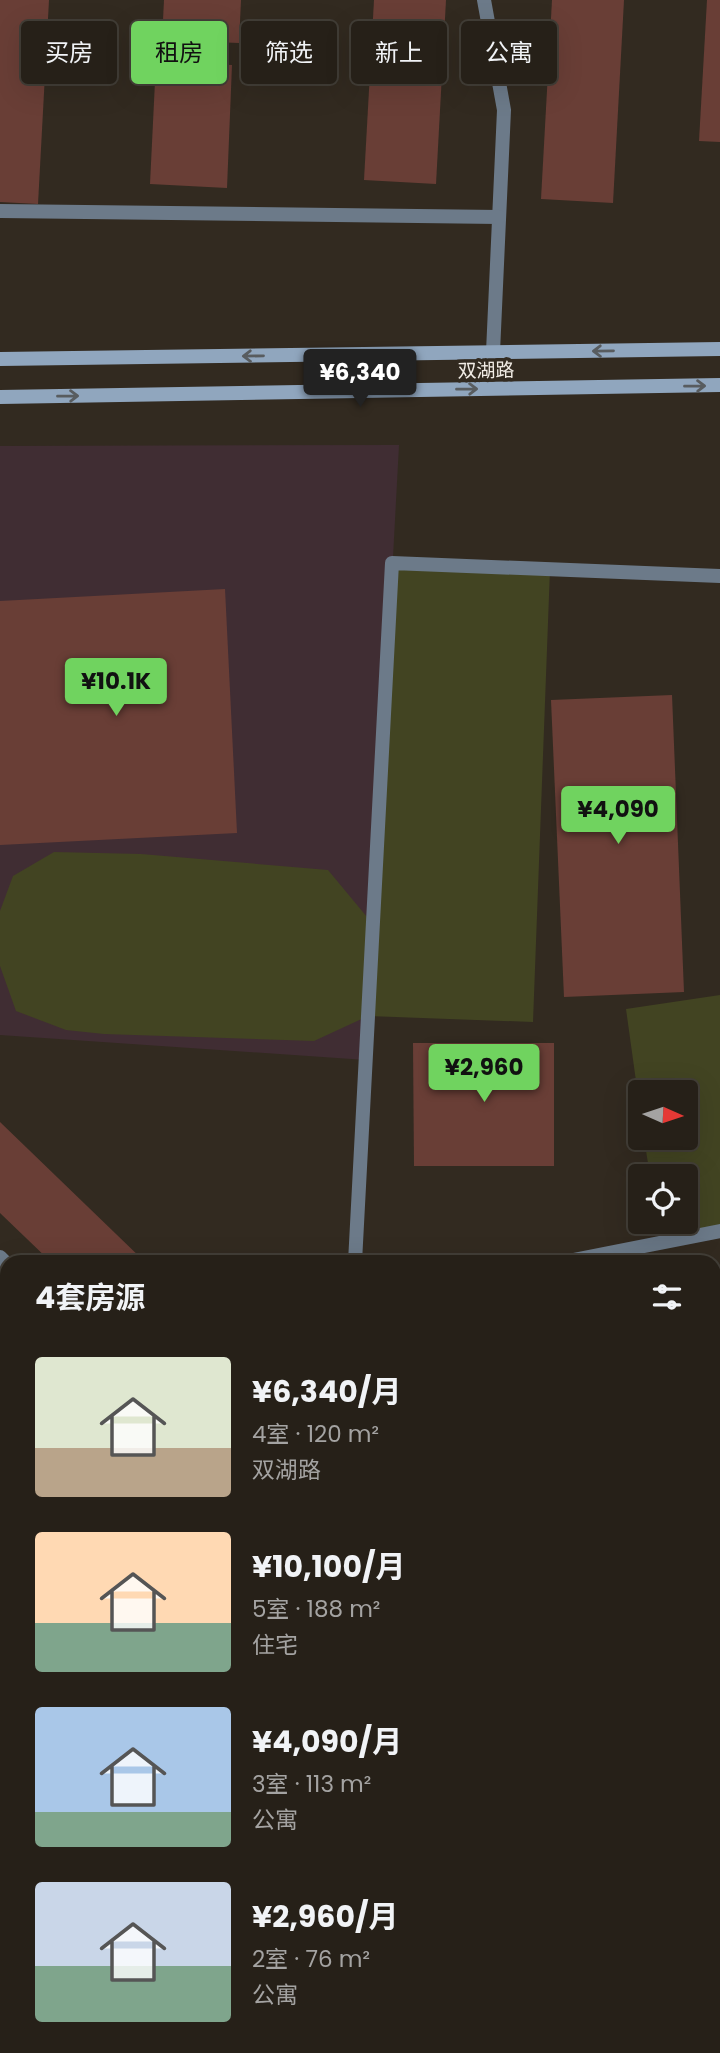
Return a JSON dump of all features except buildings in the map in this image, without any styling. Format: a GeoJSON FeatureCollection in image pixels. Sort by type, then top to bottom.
{"type":"FeatureCollection","features":[{"type":"Feature","properties":{"kind":"main road","name":"双湖路"},"geometry":{"type":"LineString","coordinates":[[0,359],[720,349]]}},
{"type":"Feature","properties":{"kind":"main road","name":"双湖路"},"geometry":{"type":"LineString","coordinates":[[0,397],[720,385]]}},
{"type":"Feature","properties":{"kind":"lane"},"geometry":{"type":"LineString","coordinates":[[484,0],[504,110],[493,352]]}},
{"type":"Feature","properties":{"kind":"lane"},"geometry":{"type":"LineString","coordinates":[[0,211],[499,217]]}},
{"type":"Feature","properties":{"kind":"lane"},"geometry":{"type":"LineString","coordinates":[[355,1255],[392,562],[720,576]]}},
{"type":"Feature","properties":{"kind":"lane"},"geometry":{"type":"LineString","coordinates":[[598,1255],[720,1231]]}},
{"type":"Feature","properties":{"kind":"shaded area"},"geometry":{"type":"Polygon","coordinates":[[[399,445],[366,1060],[0,1035],[0,446],[399,445]]]}},
{"type":"Feature","properties":{"kind":"green space"},"geometry":{"type":"Polygon","coordinates":[[[392,563],[550,569],[533,1022],[368,1016],[314,1041],[104,1034],[66,1030],[16,1011],[0,966],[0,911],[13,876],[54,852],[141,854],[328,870],[372,923],[392,563]]]}},
{"type":"Feature","properties":{"kind":"green space"},"geometry":{"type":"Polygon","coordinates":[[[720,995],[720,1231],[659,1242],[658,1234],[698,1234],[698,1164],[648,1164],[646,1150],[698,1150],[698,1080],[636,1080],[626,1009],[720,995]]]}}]}
